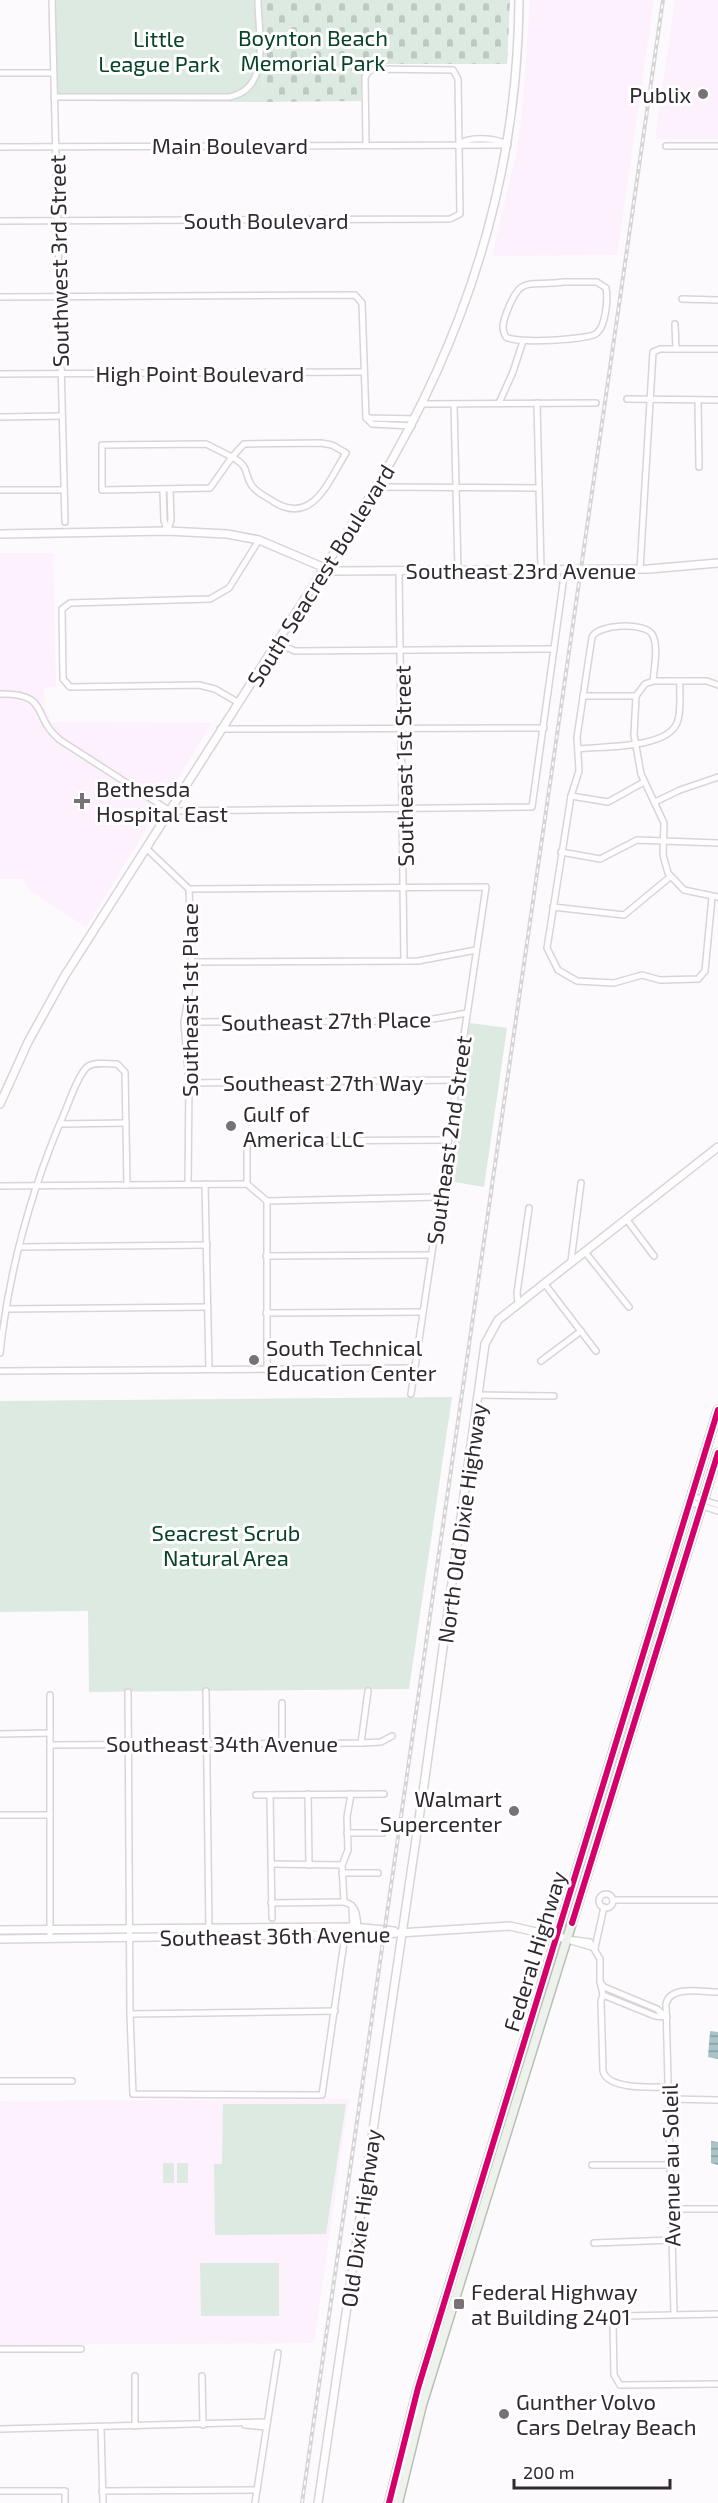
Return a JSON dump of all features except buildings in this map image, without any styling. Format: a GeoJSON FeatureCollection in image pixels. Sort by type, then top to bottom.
{"type":"FeatureCollection","features":[{"type":"Feature","properties":{"kind":"main road","name":"Federal Highway"},"geometry":{"type":"LineString","coordinates":[[389,2503],[430,2347],[718,1410]]}},
{"type":"Feature","properties":{"kind":"main road","name":"Federal Highway"},"geometry":{"type":"LineString","coordinates":[[398,2503],[428,2385],[718,1453]]}},
{"type":"Feature","properties":{"kind":"main road"},"geometry":{"type":"LineString","coordinates":[[635,1722],[635,1711],[653,1652],[649,1637]]}},
{"type":"Feature","properties":{"kind":"main road"},"geometry":{"type":"LineString","coordinates":[[618,1780],[612,1772],[623,1735],[623,1720]]}},
{"type":"Feature","properties":{"kind":"main road"},"geometry":{"type":"LineString","coordinates":[[603,1782],[609,1790],[610,1803]]}},
{"type":"Feature","properties":{"kind":"main road"},"geometry":{"type":"LineString","coordinates":[[511,2086],[514,2109]]}},
{"type":"Feature","properties":{"kind":"main road"},"geometry":{"type":"LineString","coordinates":[[504,2110],[509,2125]]}},
{"type":"Feature","properties":{"kind":"main road"},"geometry":{"type":"LineString","coordinates":[[428,2385],[425,2377],[430,2347]]}},
{"type":"Feature","properties":{"kind":"main road"},"geometry":{"type":"LineString","coordinates":[[418,2388],[422,2405]]}},
{"type":"Feature","properties":{"kind":"street","name":"Southwest 3rd Street"},"geometry":{"type":"LineString","coordinates":[[52,0],[65,522]]}},
{"type":"Feature","properties":{"kind":"street"},"geometry":{"type":"LineString","coordinates":[[54,97],[229,97],[242,95],[256,78],[259,66],[258,0]]}},
{"type":"Feature","properties":{"kind":"street","name":"South Seacrest Boulevard"},"geometry":{"type":"LineString","coordinates":[[0,1104],[50,1001],[220,729],[239,703],[376,487],[423,404],[466,304],[481,259],[508,145],[516,82],[519,0]]}},
{"type":"Feature","properties":{"kind":"street"},"geometry":{"type":"LineString","coordinates":[[366,144],[365,77],[369,71],[375,69],[449,69],[455,72],[459,144]]}},
{"type":"Feature","properties":{"kind":"street"},"geometry":{"type":"LineString","coordinates":[[0,73],[53,73]]}},
{"type":"Feature","properties":{"kind":"street","name":"Main Boulevard"},"geometry":{"type":"LineString","coordinates":[[0,147],[459,144],[465,140],[499,140],[508,145]]}},
{"type":"Feature","properties":{"kind":"street","name":"South Boulevard"},"geometry":{"type":"LineString","coordinates":[[0,221],[450,219],[457,217],[461,211],[459,144]]}},
{"type":"Feature","properties":{"kind":"street"},"geometry":{"type":"LineString","coordinates":[[666,146],[718,146]]}},
{"type":"Feature","properties":{"kind":"street"},"geometry":{"type":"LineString","coordinates":[[564,282],[597,282],[603,285],[606,298],[602,327],[594,336],[523,341],[509,339],[502,327],[515,292],[520,287],[564,282]]}},
{"type":"Feature","properties":{"kind":"street"},"geometry":{"type":"LineString","coordinates":[[0,297],[355,295],[362,303],[365,415],[370,418],[414,422]]}},
{"type":"Feature","properties":{"kind":"street"},"geometry":{"type":"LineString","coordinates":[[682,299],[718,300]]}},
{"type":"Feature","properties":{"kind":"street"},"geometry":{"type":"LineString","coordinates":[[675,324],[676,349]]}},
{"type":"Feature","properties":{"kind":"street"},"geometry":{"type":"LineString","coordinates":[[499,403],[513,372],[523,341]]}},
{"type":"Feature","properties":{"kind":"street"},"geometry":{"type":"LineString","coordinates":[[640,569],[652,399],[653,352],[660,349],[718,349]]}},
{"type":"Feature","properties":{"kind":"street","name":"High Point Boulevard"},"geometry":{"type":"LineString","coordinates":[[0,374],[363,372]]}},
{"type":"Feature","properties":{"kind":"street"},"geometry":{"type":"LineString","coordinates":[[627,399],[718,400]]}},
{"type":"Feature","properties":{"kind":"street"},"geometry":{"type":"LineString","coordinates":[[698,400],[699,467]]}},
{"type":"Feature","properties":{"kind":"street"},"geometry":{"type":"LineString","coordinates":[[537,403],[541,569]]}},
{"type":"Feature","properties":{"kind":"street"},"geometry":{"type":"LineString","coordinates":[[423,404],[596,403]]}},
{"type":"Feature","properties":{"kind":"street"},"geometry":{"type":"LineString","coordinates":[[454,404],[458,570]]}},
{"type":"Feature","properties":{"kind":"street"},"geometry":{"type":"LineString","coordinates":[[0,417],[62,416]]}},
{"type":"Feature","properties":{"kind":"street"},"geometry":{"type":"LineString","coordinates":[[232,457],[206,444],[102,445],[102,490],[210,488],[232,457],[244,444],[325,443],[346,453],[315,501],[297,510],[283,507],[257,491],[251,485],[245,466],[232,457]]}},
{"type":"Feature","properties":{"kind":"street"},"geometry":{"type":"LineString","coordinates":[[376,487],[539,488]]}},
{"type":"Feature","properties":{"kind":"street"},"geometry":{"type":"LineString","coordinates":[[0,490],[64,490]]}},
{"type":"Feature","properties":{"kind":"street"},"geometry":{"type":"LineString","coordinates":[[163,490],[164,520],[167,531]]}},
{"type":"Feature","properties":{"kind":"street"},"geometry":{"type":"LineString","coordinates":[[167,531],[171,520],[170,490]]}},
{"type":"Feature","properties":{"kind":"street","name":"Southeast 23rd Avenue"},"geometry":{"type":"LineString","coordinates":[[0,534],[167,531],[227,534],[259,540],[332,571],[640,569],[718,563]]}},
{"type":"Feature","properties":{"kind":"street"},"geometry":{"type":"LineString","coordinates":[[239,703],[215,688],[199,686],[70,687],[63,679],[62,609],[64,605],[195,602],[217,597],[235,580],[259,540]]}},
{"type":"Feature","properties":{"kind":"street"},"geometry":{"type":"LineString","coordinates":[[0,694],[21,694],[34,701],[51,733],[170,811],[532,807],[565,569]]}},
{"type":"Feature","properties":{"kind":"street","name":"Southeast 1st Street"},"geometry":{"type":"LineString","coordinates":[[399,571],[402,650],[404,961]]}},
{"type":"Feature","properties":{"kind":"street"},"geometry":{"type":"LineString","coordinates":[[653,681],[654,642],[651,632],[641,626],[602,628],[595,631],[583,696],[578,749],[579,771],[571,796],[547,948],[555,967],[569,978],[581,982],[614,983],[642,975],[660,980],[698,980],[705,971],[715,897],[684,890],[670,877],[664,862],[664,823],[636,760],[634,743],[636,696],[642,687],[653,681],[707,681],[718,685]]}},
{"type":"Feature","properties":{"kind":"street"},"geometry":{"type":"LineString","coordinates":[[277,643],[295,651],[554,649]]}},
{"type":"Feature","properties":{"kind":"street"},"geometry":{"type":"LineString","coordinates":[[578,749],[659,740],[674,729],[679,714],[680,681]]}},
{"type":"Feature","properties":{"kind":"street"},"geometry":{"type":"LineString","coordinates":[[583,696],[636,696]]}},
{"type":"Feature","properties":{"kind":"street"},"geometry":{"type":"LineString","coordinates":[[220,729],[544,728]]}},
{"type":"Feature","properties":{"kind":"street"},"geometry":{"type":"LineString","coordinates":[[655,802],[680,790],[718,777]]}},
{"type":"Feature","properties":{"kind":"street"},"geometry":{"type":"LineString","coordinates":[[571,796],[608,802],[644,782]]}},
{"type":"Feature","properties":{"kind":"street"},"geometry":{"type":"LineString","coordinates":[[561,852],[600,859],[637,840],[718,843]]}},
{"type":"Feature","properties":{"kind":"street"},"geometry":{"type":"LineString","coordinates":[[146,848],[189,889],[404,887]]}},
{"type":"Feature","properties":{"kind":"street"},"geometry":{"type":"LineString","coordinates":[[553,907],[624,915],[670,877]]}},
{"type":"Feature","properties":{"kind":"street","name":"Southeast 2nd Street"},"geometry":{"type":"LineString","coordinates":[[404,887],[486,887],[411,1394]]}},
{"type":"Feature","properties":{"kind":"street","name":"Southeast 1st Place"},"geometry":{"type":"LineString","coordinates":[[188,1184],[189,1083],[184,1022],[192,962],[189,889]]}},
{"type":"Feature","properties":{"kind":"street"},"geometry":{"type":"LineString","coordinates":[[192,962],[404,961],[476,950]]}},
{"type":"Feature","properties":{"kind":"street","name":"Southeast 27th Place"},"geometry":{"type":"LineString","coordinates":[[184,1022],[422,1021],[467,1013]]}},
{"type":"Feature","properties":{"kind":"street"},"geometry":{"type":"LineString","coordinates":[[0,1353],[6,1309],[19,1247],[37,1185],[60,1124],[85,1069],[94,1064],[117,1064],[125,1072],[127,1185]]}},
{"type":"Feature","properties":{"kind":"street","name":"Southeast 27th Way"},"geometry":{"type":"LineString","coordinates":[[189,1083],[457,1080]]}},
{"type":"Feature","properties":{"kind":"street"},"geometry":{"type":"LineString","coordinates":[[60,1124],[126,1123]]}},
{"type":"Feature","properties":{"kind":"street"},"geometry":{"type":"LineString","coordinates":[[247,1184],[248,1142],[448,1140]]}},
{"type":"Feature","properties":{"kind":"street","name":"North Old Dixie Highway"},"geometry":{"type":"LineString","coordinates":[[402,1933],[485,1344],[490,1330],[518,1303],[718,1147]]}},
{"type":"Feature","properties":{"kind":"street"},"geometry":{"type":"LineString","coordinates":[[571,1262],[581,1183]]}},
{"type":"Feature","properties":{"kind":"street"},"geometry":{"type":"LineString","coordinates":[[206,1184],[209,1369]]}},
{"type":"Feature","properties":{"kind":"street"},"geometry":{"type":"LineString","coordinates":[[0,1186],[247,1184],[267,1202],[439,1197]]}},
{"type":"Feature","properties":{"kind":"street"},"geometry":{"type":"LineString","coordinates":[[267,1202],[267,1370]]}},
{"type":"Feature","properties":{"kind":"street"},"geometry":{"type":"LineString","coordinates":[[518,1303],[517,1293],[529,1208]]}},
{"type":"Feature","properties":{"kind":"street"},"geometry":{"type":"LineString","coordinates":[[627,1220],[654,1256]]}},
{"type":"Feature","properties":{"kind":"street"},"geometry":{"type":"LineString","coordinates":[[19,1247],[207,1245]]}},
{"type":"Feature","properties":{"kind":"street"},"geometry":{"type":"LineString","coordinates":[[585,1252],[629,1307]]}},
{"type":"Feature","properties":{"kind":"street"},"geometry":{"type":"LineString","coordinates":[[266,1256],[431,1255]]}},
{"type":"Feature","properties":{"kind":"street"},"geometry":{"type":"LineString","coordinates":[[544,1283],[596,1351]]}},
{"type":"Feature","properties":{"kind":"street"},"geometry":{"type":"LineString","coordinates":[[6,1309],[208,1307]]}},
{"type":"Feature","properties":{"kind":"street"},"geometry":{"type":"LineString","coordinates":[[266,1313],[423,1312]]}},
{"type":"Feature","properties":{"kind":"street"},"geometry":{"type":"LineString","coordinates":[[540,1361],[581,1331]]}},
{"type":"Feature","properties":{"kind":"street"},"geometry":{"type":"LineString","coordinates":[[0,1371],[415,1368]]}},
{"type":"Feature","properties":{"kind":"street"},"geometry":{"type":"LineString","coordinates":[[479,1395],[554,1396]]}},
{"type":"Feature","properties":{"kind":"street"},"geometry":{"type":"LineString","coordinates":[[691,1499],[718,1511]]}},
{"type":"Feature","properties":{"kind":"street"},"geometry":{"type":"LineString","coordinates":[[702,1503],[718,1505]]}},
{"type":"Feature","properties":{"kind":"street"},"geometry":{"type":"LineString","coordinates":[[206,1691],[209,1933]]}},
{"type":"Feature","properties":{"kind":"street"},"geometry":{"type":"LineString","coordinates":[[361,1743],[368,1691]]}},
{"type":"Feature","properties":{"kind":"street"},"geometry":{"type":"LineString","coordinates":[[128,1692],[130,2014],[133,2094],[322,2095],[335,2011],[357,1912],[344,1902],[271,1903]]}},
{"type":"Feature","properties":{"kind":"street"},"geometry":{"type":"LineString","coordinates":[[50,1695],[50,1938]]}},
{"type":"Feature","properties":{"kind":"street"},"geometry":{"type":"LineString","coordinates":[[282,1703],[282,1743]]}},
{"type":"Feature","properties":{"kind":"street"},"geometry":{"type":"LineString","coordinates":[[0,1734],[50,1733]]}},
{"type":"Feature","properties":{"kind":"street","name":"Southeast 34th Avenue"},"geometry":{"type":"LineString","coordinates":[[50,1745],[361,1743],[381,1742],[392,1736]]}},
{"type":"Feature","properties":{"kind":"street"},"geometry":{"type":"LineString","coordinates":[[308,1794],[309,1865]]}},
{"type":"Feature","properties":{"kind":"street"},"geometry":{"type":"LineString","coordinates":[[344,1902],[342,1865],[348,1850],[347,1833],[351,1794]]}},
{"type":"Feature","properties":{"kind":"street"},"geometry":{"type":"LineString","coordinates":[[256,1795],[384,1794]]}},
{"type":"Feature","properties":{"kind":"street"},"geometry":{"type":"LineString","coordinates":[[270,1795],[272,1918]]}},
{"type":"Feature","properties":{"kind":"street"},"geometry":{"type":"LineString","coordinates":[[0,1815],[50,1815]]}},
{"type":"Feature","properties":{"kind":"street"},"geometry":{"type":"LineString","coordinates":[[347,1833],[383,1833]]}},
{"type":"Feature","properties":{"kind":"street"},"geometry":{"type":"LineString","coordinates":[[271,1864],[342,1865]]}},
{"type":"Feature","properties":{"kind":"street"},"geometry":{"type":"LineString","coordinates":[[342,1873],[378,1873]]}},
{"type":"Feature","properties":{"kind":"street"},"geometry":{"type":"LineString","coordinates":[[604,1907],[599,1902],[601,1896],[607,1894],[613,1900],[718,1900]]}},
{"type":"Feature","properties":{"kind":"street"},"geometry":{"type":"LineString","coordinates":[[604,1907],[610,1906],[613,1900]]}},
{"type":"Feature","properties":{"kind":"street"},"geometry":{"type":"LineString","coordinates":[[595,1948],[604,1907]]}},
{"type":"Feature","properties":{"kind":"street","name":"Southeast 36th Avenue"},"geometry":{"type":"LineString","coordinates":[[0,1930],[51,1929],[129,1933],[402,1933],[510,1926],[567,1939]]}},
{"type":"Feature","properties":{"kind":"street","name":"Southeast 36th Avenue"},"geometry":{"type":"LineString","coordinates":[[209,1933],[353,1932]]}},
{"type":"Feature","properties":{"kind":"street","name":"Southeast 36th Avenue"},"geometry":{"type":"LineString","coordinates":[[0,1939],[129,1933]]}},
{"type":"Feature","properties":{"kind":"street","name":"Old Dixie Highway"},"geometry":{"type":"LineString","coordinates":[[318,2503],[402,1933]]}},
{"type":"Feature","properties":{"kind":"street"},"geometry":{"type":"LineString","coordinates":[[567,1939],[590,1942],[600,1959],[605,2078],[611,2082],[644,2087],[668,2087]]}},
{"type":"Feature","properties":{"kind":"street"},"geometry":{"type":"LineString","coordinates":[[600,1981],[604,1987],[657,2009],[667,2017]]}},
{"type":"Feature","properties":{"kind":"street"},"geometry":{"type":"LineString","coordinates":[[667,2017],[667,2000],[674,1992],[718,1992]]}},
{"type":"Feature","properties":{"kind":"street"},"geometry":{"type":"LineString","coordinates":[[603,1995],[656,2016],[667,2017]]}},
{"type":"Feature","properties":{"kind":"street"},"geometry":{"type":"LineString","coordinates":[[130,2014],[335,2011]]}},
{"type":"Feature","properties":{"kind":"street","name":"Avenue au Soleil"},"geometry":{"type":"LineString","coordinates":[[667,2017],[674,2314]]}},
{"type":"Feature","properties":{"kind":"street"},"geometry":{"type":"LineString","coordinates":[[0,2081],[72,2081]]}},
{"type":"Feature","properties":{"kind":"street"},"geometry":{"type":"LineString","coordinates":[[669,2099],[718,2100]]}},
{"type":"Feature","properties":{"kind":"street"},"geometry":{"type":"LineString","coordinates":[[592,2166],[670,2165]]}},
{"type":"Feature","properties":{"kind":"street"},"geometry":{"type":"LineString","coordinates":[[672,2208],[718,2209]]}},
{"type":"Feature","properties":{"kind":"street"},"geometry":{"type":"LineString","coordinates":[[594,2243],[672,2240]]}},
{"type":"Feature","properties":{"kind":"street"},"geometry":{"type":"LineString","coordinates":[[718,2314],[625,2316],[615,2321],[614,2375],[617,2382],[623,2386],[718,2384]]}},
{"type":"Feature","properties":{"kind":"street"},"geometry":{"type":"LineString","coordinates":[[0,2349],[81,2349]]}},
{"type":"Feature","properties":{"kind":"street"},"geometry":{"type":"LineString","coordinates":[[255,2503],[278,2353]]}},
{"type":"Feature","properties":{"kind":"street"},"geometry":{"type":"LineString","coordinates":[[135,2376],[135,2426]]}},
{"type":"Feature","properties":{"kind":"street"},"geometry":{"type":"LineString","coordinates":[[202,2376],[203,2425]]}},
{"type":"Feature","properties":{"kind":"street"},"geometry":{"type":"LineString","coordinates":[[0,2429],[266,2424]]}},
{"type":"Feature","properties":{"kind":"street"},"geometry":{"type":"LineString","coordinates":[[101,2428],[103,2503]]}},
{"type":"Feature","properties":{"kind":"street"},"geometry":{"type":"LineString","coordinates":[[102,2491],[257,2490]]}},
{"type":"Feature","properties":{"kind":"street"},"geometry":{"type":"LineString","coordinates":[[0,2491],[65,2491],[65,2503]]}},
{"type":"Feature","properties":{"kind":"shaded area"},"geometry":{"type":"Polygon","coordinates":[[[530,0],[654,0],[617,255],[492,256],[516,155],[522,113],[530,0]]]}},
{"type":"Feature","properties":{"kind":"shaded area"},"geometry":{"type":"Polygon","coordinates":[[[675,0],[718,0],[718,139],[655,139],[675,0]]]}},
{"type":"Feature","properties":{"kind":"shaded area","name":"Bethesda Hospital East"},"geometry":{"type":"Polygon","coordinates":[[[0,553],[53,553],[56,687],[44,688],[45,707],[51,722],[212,723],[86,927],[31,891],[23,879],[0,879],[0,553]]]}},
{"type":"Feature","properties":{"kind":"shaded area"},"geometry":{"type":"Polygon","coordinates":[[[349,2099],[314,2343],[0,2345],[0,2101],[349,2099]]]}},
{"type":"Feature","properties":{"kind":"green space","name":"Little League Park"},"geometry":{"type":"Polygon","coordinates":[[[55,0],[261,0],[263,102],[57,101],[55,0]]]}},
{"type":"Feature","properties":{"kind":"green space","name":"Boynton Beach Memorial Park"},"geometry":{"type":"Polygon","coordinates":[[[261,0],[510,0],[507,64],[363,64],[361,101],[263,102],[261,0]]]}},
{"type":"Feature","properties":{"kind":"green space"},"geometry":{"type":"Polygon","coordinates":[[[470,1023],[507,1028],[484,1187],[448,1181],[470,1023]]]}},
{"type":"Feature","properties":{"kind":"green space","name":"Seacrest Scrub Natural Area"},"geometry":{"type":"Polygon","coordinates":[[[452,1397],[409,1689],[89,1692],[88,1611],[0,1612],[0,1401],[452,1397]]]}},
{"type":"Feature","properties":{"kind":"green space"},"geometry":{"type":"Polygon","coordinates":[[[223,2104],[346,2104],[326,2234],[215,2235],[214,2164],[222,2164],[223,2104]]]}},
{"type":"Feature","properties":{"kind":"green space"},"geometry":{"type":"Polygon","coordinates":[[[163,2163],[174,2163],[174,2183],[163,2183],[163,2163]]]}},
{"type":"Feature","properties":{"kind":"green space"},"geometry":{"type":"Polygon","coordinates":[[[177,2163],[188,2163],[188,2183],[177,2183],[177,2163]]]}},
{"type":"Feature","properties":{"kind":"green space"},"geometry":{"type":"Polygon","coordinates":[[[200,2263],[279,2263],[279,2316],[201,2316],[200,2263]]]}},
{"type":"Feature","properties":{"kind":"water"},"geometry":{"type":"Polygon","coordinates":[[[710,2031],[718,2032],[718,2059],[708,2057],[710,2031]]]}},
{"type":"Feature","properties":{"kind":"water"},"geometry":{"type":"Polygon","coordinates":[[[711,2141],[718,2142],[718,2165],[711,2163],[711,2141]]]}},
{"type":"Feature","properties":{"kind":"railway"},"geometry":{"type":"LineString","coordinates":[[302,2503],[663,0]]}},
{"type":"Feature","properties":{"kind":"cycle path"},"geometry":{"type":"LineString","coordinates":[[389,2503],[418,2388],[718,1410]]}},
{"type":"Feature","properties":{"kind":"cycle path"},"geometry":{"type":"LineString","coordinates":[[572,1923],[718,1453]]}},
{"type":"Feature","properties":{"kind":"place","name":"Publix"},"geometry":{"type":"Point","coordinates":[703,94]}},
{"type":"Feature","properties":{"kind":"place","name":"Bethesda Hospital East"},"geometry":{"type":"Point","coordinates":[82,801]}},
{"type":"Feature","properties":{"kind":"place","name":"Gulf of America LLC"},"geometry":{"type":"Point","coordinates":[231,1126]}},
{"type":"Feature","properties":{"kind":"place","name":"South Technical Education Center"},"geometry":{"type":"Point","coordinates":[254,1360]}},
{"type":"Feature","properties":{"kind":"place","name":"Walmart Supercenter"},"geometry":{"type":"Point","coordinates":[514,1811]}},
{"type":"Feature","properties":{"kind":"place","name":"Federal Highway at Building 2401"},"geometry":{"type":"Point","coordinates":[459,2304]}},
{"type":"Feature","properties":{"kind":"place","name":"Gunther Volvo Cars Delray Beach"},"geometry":{"type":"Point","coordinates":[504,2414]}}]}
